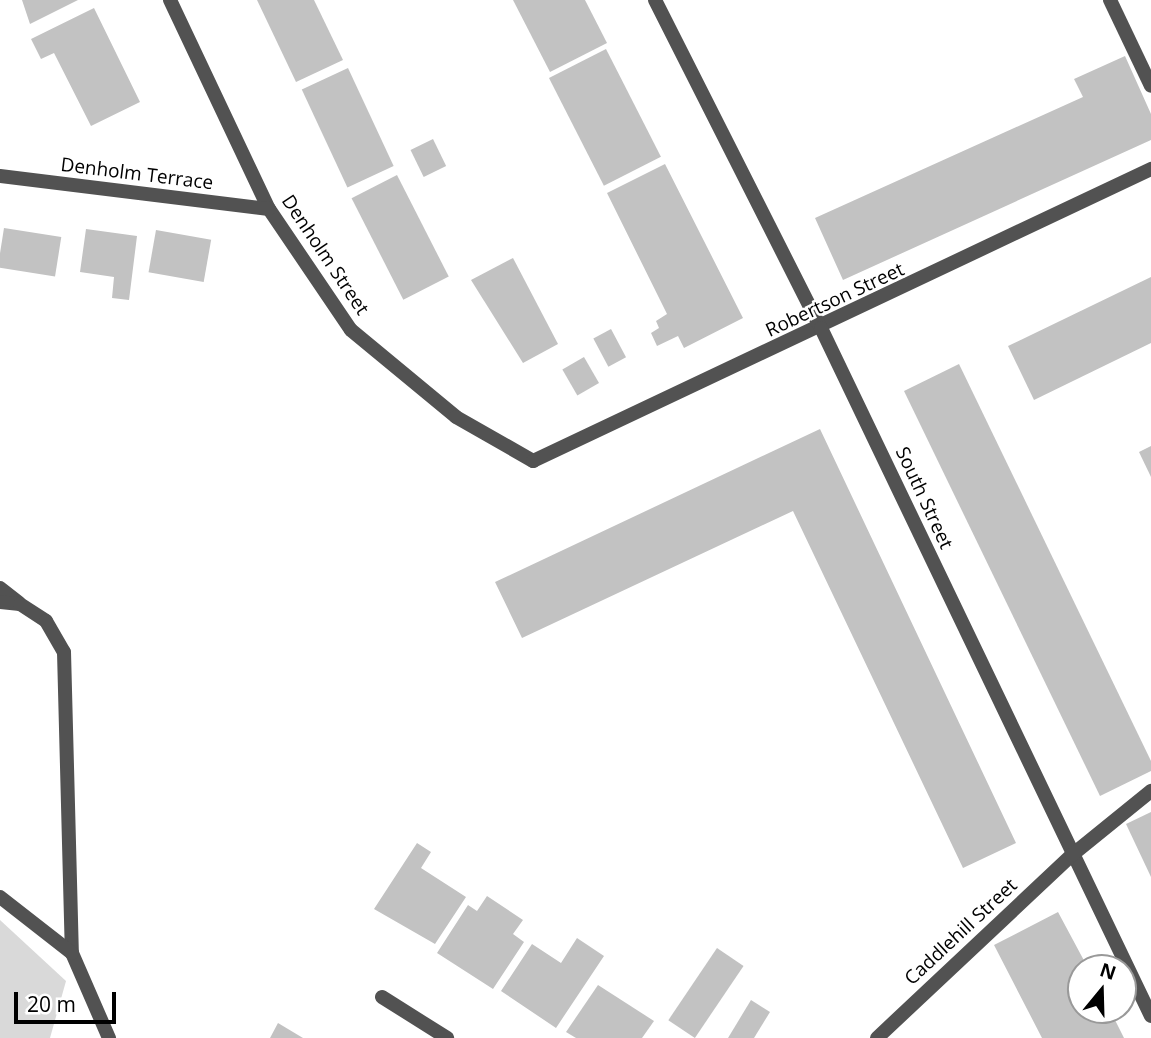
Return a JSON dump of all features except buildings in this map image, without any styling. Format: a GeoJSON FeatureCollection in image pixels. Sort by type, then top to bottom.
{"type":"FeatureCollection","features":[{"type":"Feature","properties":{"kind":"street","name":"Denholm Street"},"geometry":{"type":"LineString","coordinates":[[170,0],[269,209],[351,330],[456,417],[533,461]]}},
{"type":"Feature","properties":{"kind":"street","name":"South Street"},"geometry":{"type":"LineString","coordinates":[[654,0],[821,328],[1151,1016]]}},
{"type":"Feature","properties":{"kind":"street"},"geometry":{"type":"LineString","coordinates":[[1110,0],[1151,86]]}},
{"type":"Feature","properties":{"kind":"street","name":"Robertson Street"},"geometry":{"type":"LineString","coordinates":[[533,461],[821,328],[1151,169]]}},
{"type":"Feature","properties":{"kind":"street","name":"Denholm Terrace"},"geometry":{"type":"LineString","coordinates":[[0,176],[269,209]]}},
{"type":"Feature","properties":{"kind":"street"},"geometry":{"type":"LineString","coordinates":[[0,588],[46,621],[64,652],[57,688],[72,953],[109,1038]]}},
{"type":"Feature","properties":{"kind":"street"},"geometry":{"type":"LineString","coordinates":[[0,602],[20,604]]}},
{"type":"Feature","properties":{"kind":"street","name":"Caddlehill Street"},"geometry":{"type":"LineString","coordinates":[[877,1038],[1072,855],[1151,791]]}},
{"type":"Feature","properties":{"kind":"street"},"geometry":{"type":"LineString","coordinates":[[0,897],[72,953]]}},
{"type":"Feature","properties":{"kind":"street"},"geometry":{"type":"LineString","coordinates":[[382,997],[447,1038]]}},
{"type":"Feature","properties":{"kind":"shaded area"},"geometry":{"type":"Polygon","coordinates":[[[0,920],[66,981],[50,1038],[0,1038],[0,920]]]}}]}
